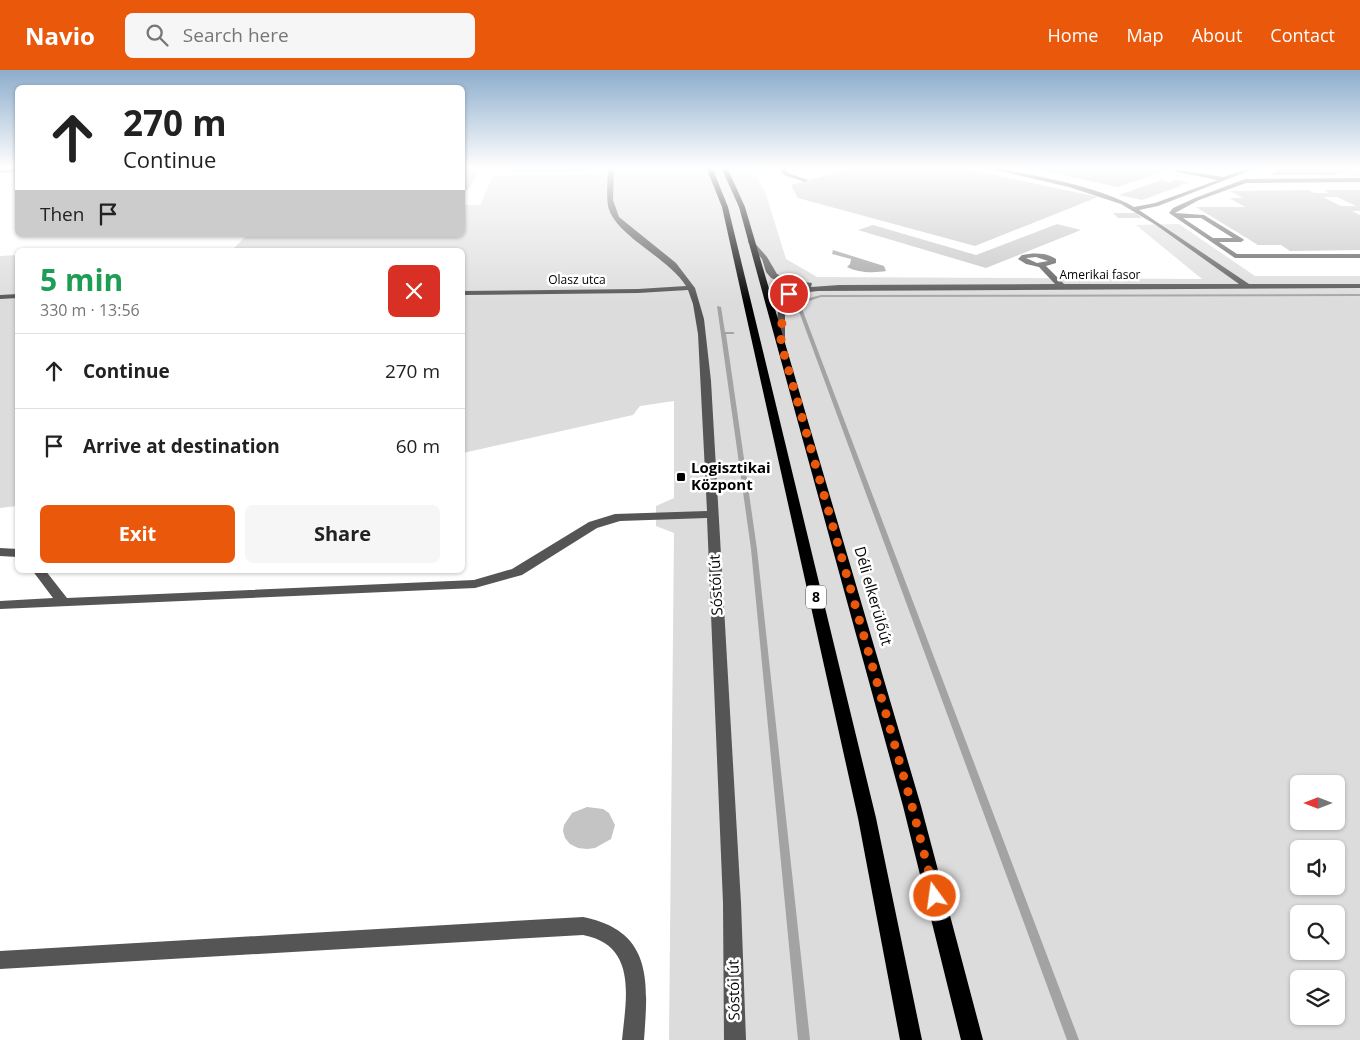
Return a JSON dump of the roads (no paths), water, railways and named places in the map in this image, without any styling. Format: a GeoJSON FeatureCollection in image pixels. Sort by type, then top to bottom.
{"type":"FeatureCollection","features":[{"type":"Feature","properties":{"kind":"main road","name":"8"},"geometry":{"type":"LineString","coordinates":[[725,212],[867,818],[911,1040]]}},
{"type":"Feature","properties":{"kind":"main road","name":"Déli elkerülőút"},"geometry":{"type":"LineString","coordinates":[[743,212],[912,806],[972,1040]]}},
{"type":"Feature","properties":{"kind":"street","name":"Sóstói út"},"geometry":{"type":"LineString","coordinates":[[612,212],[616,218],[674,267],[691,288],[699,308],[706,381],[732,903],[735,1040]]}},
{"type":"Feature","properties":{"kind":"street"},"geometry":{"type":"LineString","coordinates":[[1140,212],[1247,286]]}},
{"type":"Feature","properties":{"kind":"street"},"geometry":{"type":"LineString","coordinates":[[1173,212],[1235,256],[1360,256]]}},
{"type":"Feature","properties":{"kind":"street"},"geometry":{"type":"LineString","coordinates":[[1176,216],[1202,216],[1241,240],[1211,240]]}},
{"type":"Feature","properties":{"kind":"street"},"geometry":{"type":"LineString","coordinates":[[750,241],[765,258],[770,272],[774,276],[797,283],[839,287]]}},
{"type":"Feature","properties":{"kind":"street"},"geometry":{"type":"LineString","coordinates":[[1041,265],[1061,286]]}},
{"type":"Feature","properties":{"kind":"street","name":"Amerikai fasor"},"geometry":{"type":"LineString","coordinates":[[839,287],[1360,286]]}},
{"type":"Feature","properties":{"kind":"street"},"geometry":{"type":"LineString","coordinates":[[781,343],[782,316],[780,305],[784,297],[797,291],[839,287]]}},
{"type":"Feature","properties":{"kind":"street","name":"Olasz utca"},"geometry":{"type":"LineString","coordinates":[[465,293],[638,291],[691,288]]}},
{"type":"Feature","properties":{"kind":"street"},"geometry":{"type":"LineString","coordinates":[[0,297],[15,296]]}},
{"type":"Feature","properties":{"kind":"street"},"geometry":{"type":"LineString","coordinates":[[0,604],[474,584],[517,572],[593,525],[619,517],[712,514]]}},
{"type":"Feature","properties":{"kind":"street"},"geometry":{"type":"LineString","coordinates":[[0,552],[15,553]]}},
{"type":"Feature","properties":{"kind":"street"},"geometry":{"type":"LineString","coordinates":[[40,573],[63,602]]}},
{"type":"Feature","properties":{"kind":"street"},"geometry":{"type":"LineString","coordinates":[[0,960],[573,927],[595,928],[610,935],[621,944],[636,974],[633,1040]]}},
{"type":"Feature","properties":{"kind":"waterway"},"geometry":{"type":"LineString","coordinates":[[1073,1040],[799,306],[807,300],[821,296],[1360,295]]}},
{"type":"Feature","properties":{"kind":"waterway"},"geometry":{"type":"LineString","coordinates":[[719,307],[723,333]]}},
{"type":"Feature","properties":{"kind":"waterway"},"geometry":{"type":"LineString","coordinates":[[723,333],[733,333]]}},
{"type":"Feature","properties":{"kind":"waterway"},"geometry":{"type":"LineString","coordinates":[[723,333],[754,549],[804,1040]]}},
{"type":"Feature","properties":{"kind":"place","name":"Logisztikai Központ"},"geometry":{"type":"Point","coordinates":[681,477]}}]}
